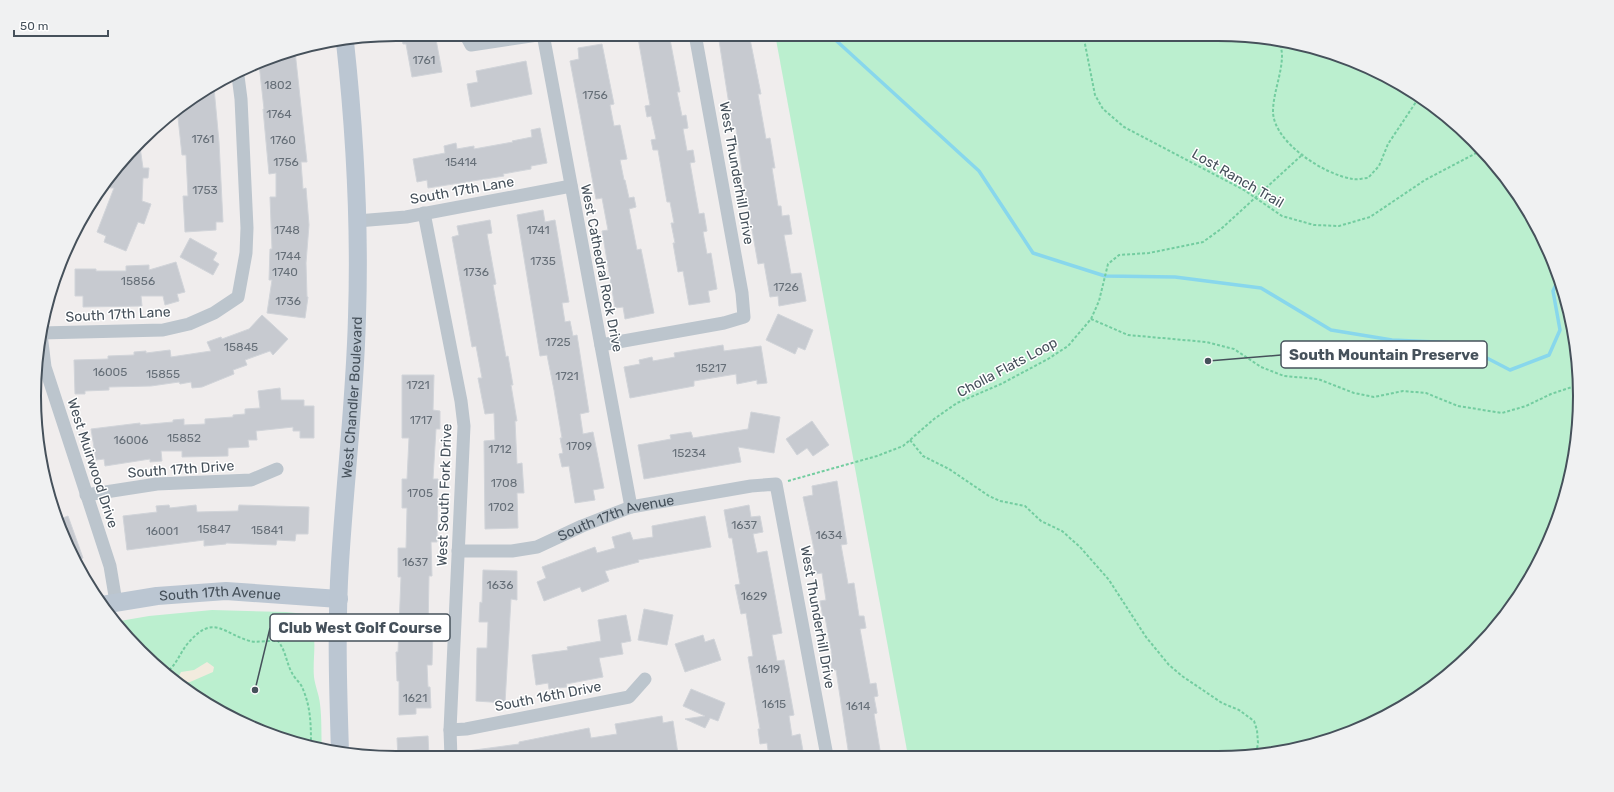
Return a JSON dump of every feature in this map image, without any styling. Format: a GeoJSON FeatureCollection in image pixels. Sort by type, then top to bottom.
{"type":"FeatureCollection","features":[{"type":"Feature","properties":{"kind":"street","name":"West Cathedral Rock Drive"},"geometry":{"type":"LineString","coordinates":[[544,41],[631,507]]}},
{"type":"Feature","properties":{"kind":"street","name":"West Thunderhill Drive"},"geometry":{"type":"LineString","coordinates":[[601,345],[724,323],[744,317],[742,293],[696,41]]}},
{"type":"Feature","properties":{"kind":"street","name":"West Chandler Boulevard"},"geometry":{"type":"LineString","coordinates":[[340,746],[337,654],[339,598],[355,362],[358,221],[354,136],[345,45]]}},
{"type":"Feature","properties":{"kind":"street","name":"South 17th Lane"},"geometry":{"type":"LineString","coordinates":[[47,333],[163,330],[189,324],[214,313],[238,297],[246,253],[247,228],[241,99],[238,78]]}},
{"type":"Feature","properties":{"kind":"street","name":"South 17th Lane"},"geometry":{"type":"LineString","coordinates":[[358,221],[406,217],[571,186]]}},
{"type":"Feature","properties":{"kind":"street","name":"West South Fork Drive"},"geometry":{"type":"LineString","coordinates":[[424,213],[461,401],[464,426],[450,730],[451,751]]}},
{"type":"Feature","properties":{"kind":"street","name":"West Muirwood Drive"},"geometry":{"type":"LineString","coordinates":[[44,355],[45,367],[110,566],[109,604]]}},
{"type":"Feature","properties":{"kind":"street","name":"South 17th Drive"},"geometry":{"type":"LineString","coordinates":[[86,495],[157,484],[251,480],[277,468]]}},
{"type":"Feature","properties":{"kind":"street","name":"West Thunderhill Drive"},"geometry":{"type":"LineString","coordinates":[[776,484],[826,751]]}},
{"type":"Feature","properties":{"kind":"street","name":"South 17th Avenue"},"geometry":{"type":"LineString","coordinates":[[458,550],[512,551],[537,547],[582,526],[631,507],[751,486],[776,484]]}},
{"type":"Feature","properties":{"kind":"street","name":"South 17th Avenue"},"geometry":{"type":"LineString","coordinates":[[109,604],[164,595],[226,591],[339,598]]}},
{"type":"Feature","properties":{"kind":"street","name":"South 16th Drive"},"geometry":{"type":"LineString","coordinates":[[450,730],[466,729],[629,697],[645,679]]}},
{"type":"Feature","properties":{"kind":"path","name":"Lost Ranch Trail"},"geometry":{"type":"LineString","coordinates":[[1084,41],[1095,95],[1103,109],[1124,127],[1244,190],[1282,216],[1314,225],[1339,226],[1370,217],[1425,180],[1476,153]]}},
{"type":"Feature","properties":{"kind":"path"},"geometry":{"type":"LineString","coordinates":[[1280,47],[1282,54],[1273,114],[1278,129],[1288,142],[1314,163],[1339,175],[1354,179],[1368,178],[1379,166],[1388,144],[1416,102]]}},
{"type":"Feature","properties":{"kind":"path","name":"Cholla Flats Loop"},"geometry":{"type":"LineString","coordinates":[[776,484],[877,456],[903,446],[934,419],[957,404],[1048,360],[1068,346],[1091,318],[1099,302],[1108,264],[1119,255],[1149,253],[1203,242],[1221,229],[1254,197],[1303,154]]}},
{"type":"Feature","properties":{"kind":"path"},"geometry":{"type":"LineString","coordinates":[[1091,318],[1128,335],[1206,342],[1234,349],[1261,368],[1284,376],[1318,379],[1354,393],[1374,397],[1403,391],[1426,393],[1458,406],[1502,413],[1526,406],[1551,394],[1573,388]]}},
{"type":"Feature","properties":{"kind":"path"},"geometry":{"type":"LineString","coordinates":[[910,440],[923,456],[949,469],[989,496],[1000,501],[1026,506],[1041,521],[1062,531],[1084,551],[1109,580],[1146,637],[1169,665],[1182,676],[1222,703],[1240,710],[1254,721],[1258,730],[1257,749]]}},
{"type":"Feature","properties":{"kind":"path"},"geometry":{"type":"LineString","coordinates":[[170,670],[189,642],[201,630],[212,626],[223,629],[251,642],[267,640],[278,641],[284,649],[292,673],[306,697],[311,715],[311,741]]}},
{"type":"Feature","properties":{"kind":"green space"},"geometry":{"type":"Polygon","coordinates":[[[776,41],[1218,41],[1264,44],[1310,53],[1354,68],[1396,89],[1434,114],[1452,129],[1485,162],[1500,180],[1513,199],[1536,239],[1546,260],[1561,304],[1570,350],[1572,373],[1573,396],[1570,442],[1561,488],[1554,510],[1546,532],[1525,574],[1500,612],[1485,630],[1452,663],[1434,678],[1396,703],[1354,724],[1310,739],[1287,744],[1264,748],[1218,751],[907,751],[776,41]]]}},
{"type":"Feature","properties":{"kind":"green space"},"geometry":{"type":"Polygon","coordinates":[[[212,610],[305,614],[310,621],[314,636],[314,677],[320,704],[322,743],[304,739],[260,724],[218,703],[180,678],[145,647],[121,621],[149,616],[212,610]]]}},
{"type":"Feature","properties":{"kind":"sand"},"geometry":{"type":"Polygon","coordinates":[[[207,662],[214,667],[213,672],[190,682],[186,682],[179,677],[181,672],[194,670],[207,662]]]}},
{"type":"Feature","properties":{"kind":"building"},"geometry":{"type":"Polygon","coordinates":[[[402,41],[436,41],[442,72],[412,77],[406,44],[403,44],[402,41]]]}},
{"type":"Feature","properties":{"kind":"building"},"geometry":{"type":"Polygon","coordinates":[[[639,41],[670,41],[680,92],[677,92],[682,116],[686,115],[688,128],[683,129],[687,151],[693,150],[695,162],[690,163],[699,214],[704,213],[707,231],[703,232],[707,254],[711,253],[717,289],[708,291],[710,302],[689,305],[683,271],[678,272],[673,243],[675,243],[671,223],[674,223],[670,202],[667,202],[658,150],[653,150],[651,140],[656,139],[651,116],[647,117],[645,106],[650,105],[639,41]]]}},
{"type":"Feature","properties":{"kind":"building"},"geometry":{"type":"Polygon","coordinates":[[[719,41],[750,41],[761,94],[758,94],[766,139],[770,138],[775,168],[772,168],[778,206],[781,206],[782,216],[789,215],[792,234],[784,235],[791,274],[801,273],[806,301],[779,306],[778,296],[770,297],[764,263],[758,264],[736,129],[733,130],[719,41]]]}},
{"type":"Feature","properties":{"kind":"building"},"geometry":{"type":"Polygon","coordinates":[[[602,44],[614,104],[610,105],[614,126],[620,125],[627,159],[620,160],[624,180],[629,198],[634,197],[636,207],[629,209],[637,250],[641,249],[654,313],[625,319],[623,307],[615,308],[602,231],[608,230],[602,198],[596,199],[570,61],[579,59],[578,48],[602,44]]]}},
{"type":"Feature","properties":{"kind":"building"},"geometry":{"type":"Polygon","coordinates":[[[296,56],[307,162],[301,162],[303,189],[306,188],[309,225],[306,263],[308,297],[305,318],[267,313],[272,280],[269,280],[270,249],[272,249],[270,197],[276,197],[276,173],[269,174],[259,68],[296,56]]]}},
{"type":"Feature","properties":{"kind":"building"},"geometry":{"type":"Polygon","coordinates":[[[526,61],[532,94],[471,107],[467,84],[478,82],[476,71],[526,61]]]}},
{"type":"Feature","properties":{"kind":"building"},"geometry":{"type":"Polygon","coordinates":[[[214,91],[219,142],[223,222],[216,222],[216,230],[185,232],[183,196],[188,196],[186,155],[182,155],[178,116],[214,91]]]}},
{"type":"Feature","properties":{"kind":"building"},"geometry":{"type":"Polygon","coordinates":[[[540,128],[547,163],[531,166],[531,169],[503,174],[504,176],[428,188],[427,180],[417,182],[413,159],[445,153],[444,146],[456,143],[457,149],[474,146],[474,149],[513,142],[512,141],[532,137],[531,130],[540,128]]]}},
{"type":"Feature","properties":{"kind":"building"},"geometry":{"type":"Polygon","coordinates":[[[140,150],[143,168],[149,168],[148,178],[143,178],[142,201],[151,204],[144,224],[138,222],[126,251],[104,242],[106,236],[97,232],[114,188],[110,188],[114,180],[140,150]]]}},
{"type":"Feature","properties":{"kind":"building"},"geometry":{"type":"Polygon","coordinates":[[[543,210],[545,222],[555,220],[569,302],[562,303],[565,322],[570,321],[573,336],[577,335],[589,412],[580,414],[583,434],[593,432],[604,488],[593,490],[595,500],[575,503],[569,466],[562,467],[559,454],[563,453],[560,438],[562,438],[554,390],[547,355],[540,356],[517,215],[543,210]]]}},
{"type":"Feature","properties":{"kind":"building"},"geometry":{"type":"Polygon","coordinates":[[[490,220],[492,233],[487,234],[496,284],[493,285],[506,357],[508,356],[513,385],[511,385],[517,421],[515,421],[517,464],[522,463],[524,493],[517,493],[518,528],[485,529],[484,441],[495,440],[494,413],[485,414],[478,378],[482,378],[476,346],[472,347],[452,237],[459,235],[457,226],[490,220]]]}},
{"type":"Feature","properties":{"kind":"building"},"geometry":{"type":"Polygon","coordinates":[[[190,238],[217,253],[213,260],[219,264],[213,275],[180,257],[190,238]]]}},
{"type":"Feature","properties":{"kind":"building"},"geometry":{"type":"Polygon","coordinates":[[[176,262],[185,292],[177,294],[179,301],[165,305],[163,296],[141,296],[142,306],[83,307],[83,296],[75,296],[75,269],[126,271],[126,266],[149,265],[149,270],[176,262]]]}},
{"type":"Feature","properties":{"kind":"building"},"geometry":{"type":"Polygon","coordinates":[[[778,314],[813,330],[805,350],[798,347],[795,354],[766,340],[778,314]]]}},
{"type":"Feature","properties":{"kind":"building"},"geometry":{"type":"Polygon","coordinates":[[[262,315],[288,339],[273,355],[270,351],[245,360],[247,365],[233,370],[234,374],[202,387],[192,388],[191,382],[180,384],[179,382],[151,386],[109,387],[109,390],[85,391],[85,394],[75,394],[74,360],[108,359],[108,356],[134,355],[134,352],[146,351],[146,353],[170,350],[171,357],[211,351],[207,342],[221,337],[222,339],[249,329],[262,315]]]}},
{"type":"Feature","properties":{"kind":"building"},"geometry":{"type":"Polygon","coordinates":[[[723,345],[724,351],[761,346],[767,383],[757,384],[757,380],[737,384],[736,374],[694,381],[694,386],[630,398],[624,367],[640,364],[639,360],[652,357],[653,361],[675,357],[674,353],[723,345]]]}},
{"type":"Feature","properties":{"kind":"building"},"geometry":{"type":"Polygon","coordinates":[[[402,375],[434,375],[433,410],[440,411],[440,429],[436,429],[433,479],[438,479],[437,542],[431,542],[432,576],[429,576],[428,629],[433,629],[432,665],[427,665],[431,708],[416,708],[416,714],[399,715],[399,681],[397,681],[396,652],[398,652],[401,577],[398,577],[398,548],[406,548],[407,508],[402,508],[402,479],[407,479],[409,438],[402,438],[402,375]]]}},
{"type":"Feature","properties":{"kind":"building"},"geometry":{"type":"Polygon","coordinates":[[[280,388],[281,400],[304,400],[304,406],[314,406],[314,438],[300,438],[300,431],[293,431],[293,427],[256,431],[257,440],[248,440],[249,447],[228,448],[228,456],[182,457],[182,451],[161,451],[162,461],[150,462],[150,459],[105,466],[104,459],[96,460],[91,429],[140,423],[140,425],[173,422],[173,420],[184,419],[184,425],[205,424],[205,419],[233,417],[233,415],[245,414],[245,409],[260,408],[258,391],[280,388]]]}},
{"type":"Feature","properties":{"kind":"building"},"geometry":{"type":"Polygon","coordinates":[[[751,412],[780,417],[774,453],[738,447],[741,462],[644,479],[638,445],[671,439],[670,435],[691,432],[693,438],[748,429],[751,412]]]}},
{"type":"Feature","properties":{"kind":"building"},"geometry":{"type":"Polygon","coordinates":[[[812,421],[829,445],[813,456],[807,448],[797,455],[786,439],[812,421]]]}},
{"type":"Feature","properties":{"kind":"building"},"geometry":{"type":"Polygon","coordinates":[[[837,481],[847,544],[841,545],[848,584],[854,583],[859,616],[864,616],[866,628],[860,629],[870,684],[876,683],[878,696],[874,697],[877,713],[874,714],[880,751],[848,751],[836,670],[832,670],[830,656],[832,655],[825,617],[823,618],[820,601],[826,600],[822,573],[815,574],[811,555],[815,554],[803,497],[813,495],[812,486],[837,481]]]}},
{"type":"Feature","properties":{"kind":"building"},"geometry":{"type":"Polygon","coordinates":[[[169,505],[170,508],[196,505],[197,512],[238,511],[239,505],[309,507],[308,534],[296,534],[295,541],[277,540],[276,545],[226,543],[204,546],[204,540],[127,550],[123,516],[157,512],[156,506],[169,505]]]}},
{"type":"Feature","properties":{"kind":"building"},"geometry":{"type":"Polygon","coordinates":[[[749,505],[751,517],[760,516],[763,532],[753,534],[757,553],[767,551],[782,633],[772,635],[777,661],[784,660],[794,715],[789,716],[792,736],[800,734],[803,751],[768,751],[767,743],[760,744],[758,729],[760,729],[748,657],[753,656],[746,613],[741,614],[735,585],[740,584],[732,538],[729,538],[724,510],[749,505]]]}},
{"type":"Feature","properties":{"kind":"building"},"geometry":{"type":"Polygon","coordinates":[[[68,516],[83,558],[81,559],[78,553],[63,518],[68,516]]]}},
{"type":"Feature","properties":{"kind":"building"},"geometry":{"type":"Polygon","coordinates":[[[705,516],[711,547],[638,560],[639,562],[605,571],[609,581],[582,592],[580,587],[544,601],[537,582],[546,578],[542,567],[595,547],[597,553],[615,548],[612,537],[630,532],[633,540],[653,537],[652,526],[705,516]]]}},
{"type":"Feature","properties":{"kind":"building"},"geometry":{"type":"Polygon","coordinates":[[[483,570],[517,571],[517,600],[511,599],[505,703],[476,701],[477,648],[487,648],[488,622],[479,622],[480,602],[482,603],[483,570]]]}},
{"type":"Feature","properties":{"kind":"building"},"geometry":{"type":"Polygon","coordinates":[[[644,609],[673,615],[667,645],[638,640],[644,609]]]}},
{"type":"Feature","properties":{"kind":"building"},"geometry":{"type":"Polygon","coordinates":[[[626,615],[631,641],[621,643],[623,654],[599,658],[603,677],[566,684],[567,687],[549,689],[548,683],[536,685],[532,655],[568,650],[567,647],[601,641],[598,620],[626,615]]]}},
{"type":"Feature","properties":{"kind":"building"},"geometry":{"type":"Polygon","coordinates":[[[703,635],[705,642],[714,639],[721,660],[685,672],[675,644],[703,635]]]}},
{"type":"Feature","properties":{"kind":"building"},"geometry":{"type":"Polygon","coordinates":[[[691,689],[725,703],[718,721],[710,718],[705,728],[685,719],[705,716],[683,706],[691,689]]]}},
{"type":"Feature","properties":{"kind":"building"},"geometry":{"type":"Polygon","coordinates":[[[662,716],[663,723],[673,721],[678,751],[467,751],[519,744],[519,742],[589,728],[591,738],[617,734],[615,724],[662,716]]]}},
{"type":"Feature","properties":{"kind":"building"},"geometry":{"type":"Polygon","coordinates":[[[428,736],[429,751],[398,751],[397,738],[428,736]]]}},
{"type":"Feature","properties":{"kind":"waterway"},"geometry":{"type":"LineString","coordinates":[[837,41],[979,171],[1033,253],[1105,276],[1175,277],[1261,288],[1331,330],[1392,340],[1458,343],[1510,370],[1549,355],[1560,330],[1553,291],[1555,286]]}},
{"type":"Feature","properties":{"kind":"place","name":"South Mountain Preserve"},"geometry":{"type":"Point","coordinates":[1208,361]}},
{"type":"Feature","properties":{"kind":"place","name":"Club West Golf Course"},"geometry":{"type":"Point","coordinates":[255,690]}}]}
